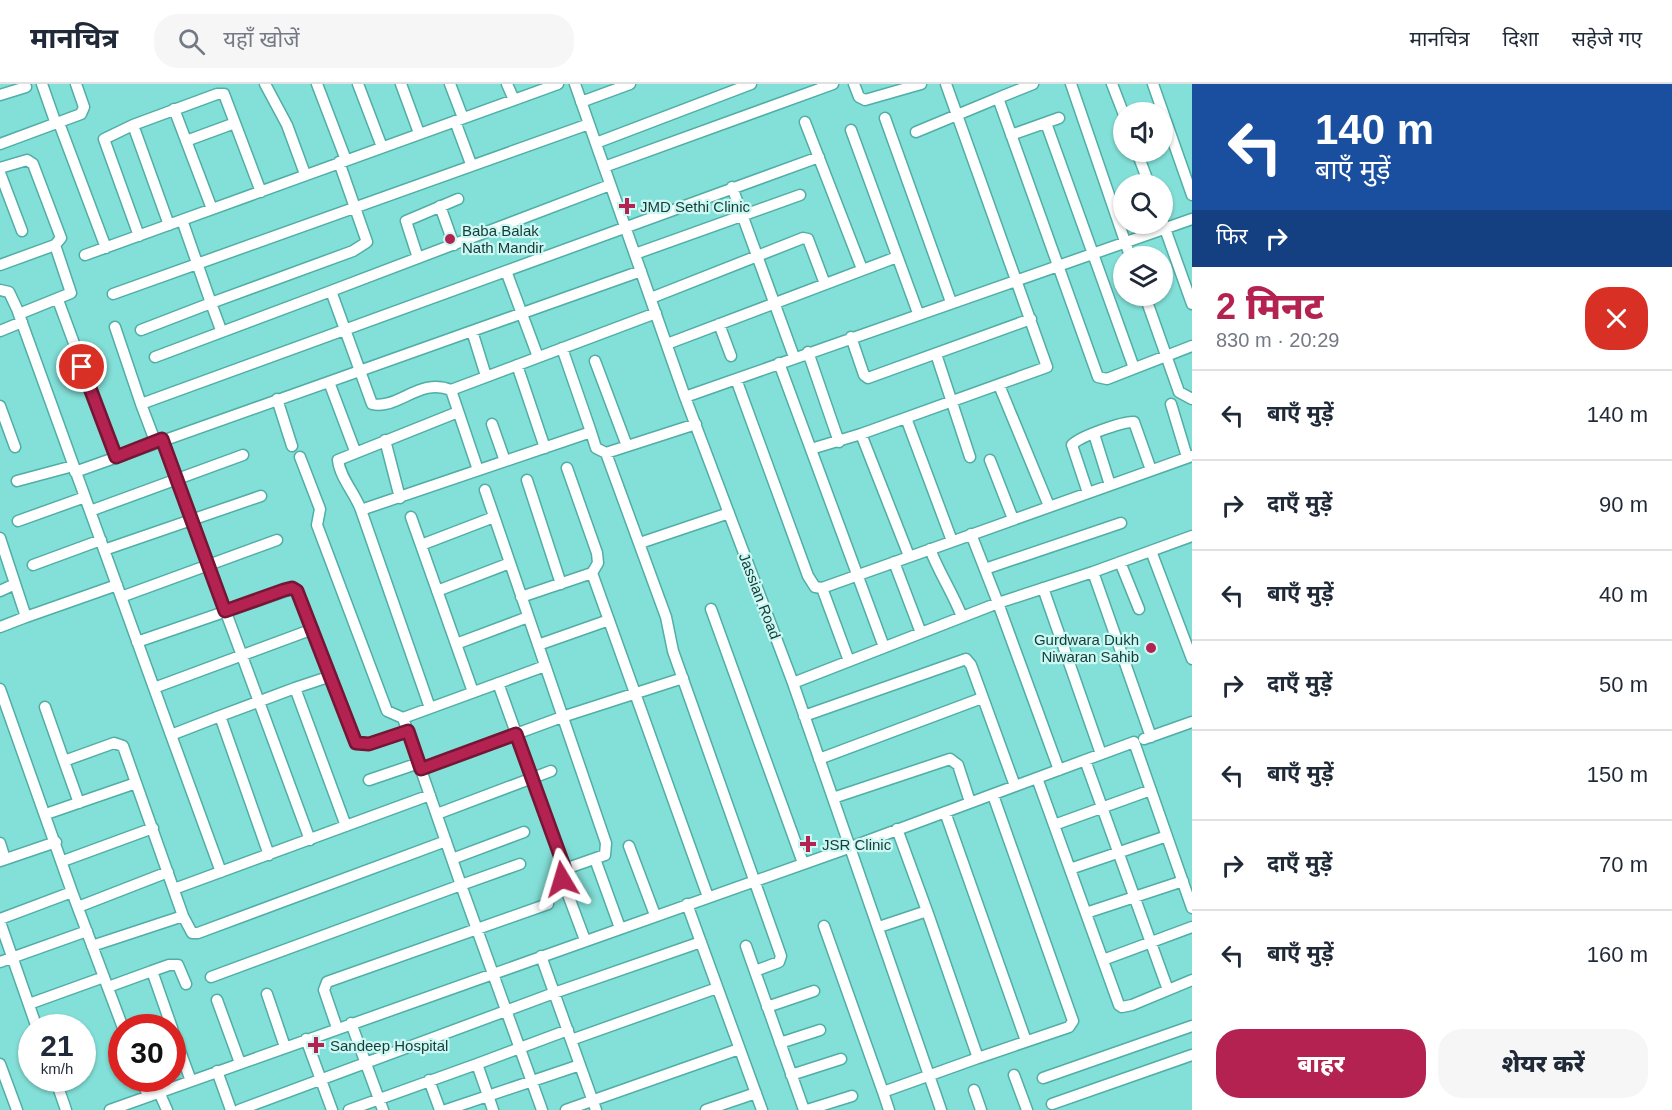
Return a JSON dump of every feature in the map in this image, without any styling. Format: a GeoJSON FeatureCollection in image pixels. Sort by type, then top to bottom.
{"type":"FeatureCollection","features":[{"type":"Feature","properties":{"kind":"street"},"geometry":{"type":"LineString","coordinates":[[42,84],[106,248]]}},
{"type":"Feature","properties":{"kind":"street"},"geometry":{"type":"LineString","coordinates":[[0,143],[58,124],[83,112],[76,84]]}},
{"type":"Feature","properties":{"kind":"street"},"geometry":{"type":"LineString","coordinates":[[266,84],[287,125],[305,174]]}},
{"type":"Feature","properties":{"kind":"street"},"geometry":{"type":"LineString","coordinates":[[141,330],[363,247],[367,242],[317,84]]}},
{"type":"Feature","properties":{"kind":"street"},"geometry":{"type":"LineString","coordinates":[[358,84],[382,147]]}},
{"type":"Feature","properties":{"kind":"street"},"geometry":{"type":"LineString","coordinates":[[401,84],[419,134]]}},
{"type":"Feature","properties":{"kind":"street"},"geometry":{"type":"LineString","coordinates":[[450,84],[471,164]]}},
{"type":"Feature","properties":{"kind":"street"},"geometry":{"type":"LineString","coordinates":[[507,84],[513,100]]}},
{"type":"Feature","properties":{"kind":"street"},"geometry":{"type":"LineString","coordinates":[[85,255],[558,84]]}},
{"type":"Feature","properties":{"kind":"street","name":"Jassian Road"},"geometry":{"type":"LineString","coordinates":[[575,84],[685,397],[793,683],[941,1110]]}},
{"type":"Feature","properties":{"kind":"street"},"geometry":{"type":"LineString","coordinates":[[581,102],[630,84]]}},
{"type":"Feature","properties":{"kind":"street"},"geometry":{"type":"LineString","coordinates":[[596,143],[751,84]]}},
{"type":"Feature","properties":{"kind":"street"},"geometry":{"type":"LineString","coordinates":[[604,167],[833,84]]}},
{"type":"Feature","properties":{"kind":"street"},"geometry":{"type":"LineString","coordinates":[[854,84],[859,96],[865,100],[921,84]]}},
{"type":"Feature","properties":{"kind":"street"},"geometry":{"type":"LineString","coordinates":[[811,449],[839,442],[1047,367],[946,84]]}},
{"type":"Feature","properties":{"kind":"street"},"geometry":{"type":"LineString","coordinates":[[915,132],[1033,84]]}},
{"type":"Feature","properties":{"kind":"street"},"geometry":{"type":"LineString","coordinates":[[1071,84],[1126,246]]}},
{"type":"Feature","properties":{"kind":"street"},"geometry":{"type":"LineString","coordinates":[[1112,84],[1119,102]]}},
{"type":"Feature","properties":{"kind":"street"},"geometry":{"type":"LineString","coordinates":[[1153,84],[1158,102]]}},
{"type":"Feature","properties":{"kind":"street"},"geometry":{"type":"LineString","coordinates":[[0,95],[26,87]]}},
{"type":"Feature","properties":{"kind":"street"},"geometry":{"type":"LineString","coordinates":[[139,236],[104,142],[109,135],[174,110],[220,94],[226,96],[261,192]]}},
{"type":"Feature","properties":{"kind":"street"},"geometry":{"type":"LineString","coordinates":[[998,98],[1098,377],[1103,380],[1192,346]]}},
{"type":"Feature","properties":{"kind":"street"},"geometry":{"type":"LineString","coordinates":[[174,110],[212,209]]}},
{"type":"Feature","properties":{"kind":"street"},"geometry":{"type":"LineString","coordinates":[[885,118],[951,302]]}},
{"type":"Feature","properties":{"kind":"street"},"geometry":{"type":"LineString","coordinates":[[1011,135],[1059,118]]}},
{"type":"Feature","properties":{"kind":"street"},"geometry":{"type":"LineString","coordinates":[[805,122],[862,270]]}},
{"type":"Feature","properties":{"kind":"street"},"geometry":{"type":"LineString","coordinates":[[186,141],[235,123]]}},
{"type":"Feature","properties":{"kind":"street"},"geometry":{"type":"LineString","coordinates":[[1046,123],[1134,368]]}},
{"type":"Feature","properties":{"kind":"street"},"geometry":{"type":"LineString","coordinates":[[113,294],[471,164],[589,124]]}},
{"type":"Feature","properties":{"kind":"street"},"geometry":{"type":"LineString","coordinates":[[133,125],[169,225]]}},
{"type":"Feature","properties":{"kind":"street"},"geometry":{"type":"LineString","coordinates":[[851,130],[918,313]]}},
{"type":"Feature","properties":{"kind":"street"},"geometry":{"type":"LineString","coordinates":[[1173,153],[1192,195]]}},
{"type":"Feature","properties":{"kind":"street"},"geometry":{"type":"LineString","coordinates":[[141,404],[819,157]]}},
{"type":"Feature","properties":{"kind":"street"},"geometry":{"type":"LineString","coordinates":[[0,265],[55,245],[61,238],[31,161],[27,160],[0,170],[22,231]]}},
{"type":"Feature","properties":{"kind":"street"},"geometry":{"type":"LineString","coordinates":[[155,357],[221,330],[331,291],[610,185]]}},
{"type":"Feature","properties":{"kind":"street"},"geometry":{"type":"LineString","coordinates":[[732,187],[794,357]]}},
{"type":"Feature","properties":{"kind":"street"},"geometry":{"type":"LineString","coordinates":[[635,254],[800,195]]}},
{"type":"Feature","properties":{"kind":"street"},"geometry":{"type":"LineString","coordinates":[[418,258],[406,221],[458,199]]}},
{"type":"Feature","properties":{"kind":"street"},"geometry":{"type":"LineString","coordinates":[[440,206],[454,245]]}},
{"type":"Feature","properties":{"kind":"street"},"geometry":{"type":"LineString","coordinates":[[1173,223],[1192,219]]}},
{"type":"Feature","properties":{"kind":"street"},"geometry":{"type":"LineString","coordinates":[[182,220],[221,330]]}},
{"type":"Feature","properties":{"kind":"street"},"geometry":{"type":"LineString","coordinates":[[685,397],[1143,234]]}},
{"type":"Feature","properties":{"kind":"street"},"geometry":{"type":"LineString","coordinates":[[1167,234],[1192,304]]}},
{"type":"Feature","properties":{"kind":"street"},"geometry":{"type":"LineString","coordinates":[[651,298],[805,238],[812,246],[825,284]]}},
{"type":"Feature","properties":{"kind":"street"},"geometry":{"type":"LineString","coordinates":[[0,331],[70,295],[72,291],[55,245]]}},
{"type":"Feature","properties":{"kind":"street"},"geometry":{"type":"LineString","coordinates":[[667,344],[897,257]]}},
{"type":"Feature","properties":{"kind":"street"},"geometry":{"type":"LineString","coordinates":[[506,271],[538,357]]}},
{"type":"Feature","properties":{"kind":"street"},"geometry":{"type":"LineString","coordinates":[[17,482],[116,457],[641,271]]}},
{"type":"Feature","properties":{"kind":"street"},"geometry":{"type":"LineString","coordinates":[[0,290],[9,292],[20,319],[221,872]]}},
{"type":"Feature","properties":{"kind":"street"},"geometry":{"type":"LineString","coordinates":[[331,291],[358,371],[370,402],[374,406],[432,386],[451,390],[656,313]]}},
{"type":"Feature","properties":{"kind":"street"},"geometry":{"type":"LineString","coordinates":[[58,300],[116,457]]}},
{"type":"Feature","properties":{"kind":"street"},"geometry":{"type":"LineString","coordinates":[[1149,306],[1179,392],[1192,399]]}},
{"type":"Feature","properties":{"kind":"street"},"geometry":{"type":"LineString","coordinates":[[851,337],[864,375],[868,378],[1031,319]]}},
{"type":"Feature","properties":{"kind":"street"},"geometry":{"type":"LineString","coordinates":[[718,324],[731,356]]}},
{"type":"Feature","properties":{"kind":"street"},"geometry":{"type":"LineString","coordinates":[[115,327],[141,404],[177,480],[310,840]]}},
{"type":"Feature","properties":{"kind":"street"},"geometry":{"type":"LineString","coordinates":[[472,331],[486,376]]}},
{"type":"Feature","properties":{"kind":"street"},"geometry":{"type":"LineString","coordinates":[[562,348],[596,448],[606,453],[640,543],[666,617],[670,642],[781,956],[779,962],[755,971]]}},
{"type":"Feature","properties":{"kind":"street"},"geometry":{"type":"LineString","coordinates":[[808,352],[839,442]]}},
{"type":"Feature","properties":{"kind":"street"},"geometry":{"type":"LineString","coordinates":[[936,354],[969,457]]}},
{"type":"Feature","properties":{"kind":"street"},"geometry":{"type":"LineString","coordinates":[[595,361],[627,446]]}},
{"type":"Feature","properties":{"kind":"street"},"geometry":{"type":"LineString","coordinates":[[779,363],[884,647]]}},
{"type":"Feature","properties":{"kind":"street"},"geometry":{"type":"LineString","coordinates":[[517,365],[545,448]]}},
{"type":"Feature","properties":{"kind":"street"},"geometry":{"type":"LineString","coordinates":[[736,379],[808,576],[815,587],[822,588],[1190,457],[1171,404]]}},
{"type":"Feature","properties":{"kind":"street"},"geometry":{"type":"LineString","coordinates":[[328,382],[355,452]]}},
{"type":"Feature","properties":{"kind":"street"},"geometry":{"type":"LineString","coordinates":[[999,385],[1049,506]]}},
{"type":"Feature","properties":{"kind":"street"},"geometry":{"type":"LineString","coordinates":[[451,390],[478,470]]}},
{"type":"Feature","properties":{"kind":"street"},"geometry":{"type":"LineString","coordinates":[[277,399],[292,446]]}},
{"type":"Feature","properties":{"kind":"street"},"geometry":{"type":"LineString","coordinates":[[0,406],[15,447]]}},
{"type":"Feature","properties":{"kind":"street"},"geometry":{"type":"LineString","coordinates":[[430,708],[361,510],[338,462],[355,452],[459,412]]}},
{"type":"Feature","properties":{"kind":"street"},"geometry":{"type":"LineString","coordinates":[[906,418],[952,541]]}},
{"type":"Feature","properties":{"kind":"street"},"geometry":{"type":"LineString","coordinates":[[1088,493],[1072,446],[1076,441],[1094,434],[1134,422],[1152,470]]}},
{"type":"Feature","properties":{"kind":"street"},"geometry":{"type":"LineString","coordinates":[[492,424],[505,461]]}},
{"type":"Feature","properties":{"kind":"street"},"geometry":{"type":"LineString","coordinates":[[606,453],[696,424]]}},
{"type":"Feature","properties":{"kind":"street"},"geometry":{"type":"LineString","coordinates":[[361,510],[591,432]]}},
{"type":"Feature","properties":{"kind":"street"},"geometry":{"type":"LineString","coordinates":[[861,434],[909,556]]}},
{"type":"Feature","properties":{"kind":"street"},"geometry":{"type":"LineString","coordinates":[[1094,434],[1110,485]]}},
{"type":"Feature","properties":{"kind":"street"},"geometry":{"type":"LineString","coordinates":[[385,440],[400,498]]}},
{"type":"Feature","properties":{"kind":"street"},"geometry":{"type":"LineString","coordinates":[[90,511],[243,455]]}},
{"type":"Feature","properties":{"kind":"street"},"geometry":{"type":"LineString","coordinates":[[300,457],[320,509],[317,525],[387,711],[403,718],[545,666]]}},
{"type":"Feature","properties":{"kind":"street"},"geometry":{"type":"LineString","coordinates":[[990,460],[1013,519]]}},
{"type":"Feature","properties":{"kind":"street"},"geometry":{"type":"LineString","coordinates":[[521,597],[592,573],[598,563],[597,553],[567,468]]}},
{"type":"Feature","properties":{"kind":"street"},"geometry":{"type":"LineString","coordinates":[[527,480],[561,584]]}},
{"type":"Feature","properties":{"kind":"street"},"geometry":{"type":"LineString","coordinates":[[485,490],[606,843],[607,853],[595,860],[565,869]]}},
{"type":"Feature","properties":{"kind":"street"},"geometry":{"type":"LineString","coordinates":[[33,565],[192,520],[261,496]]}},
{"type":"Feature","properties":{"kind":"street"},"geometry":{"type":"LineString","coordinates":[[18,521],[85,497]]}},
{"type":"Feature","properties":{"kind":"street"},"geometry":{"type":"LineString","coordinates":[[640,543],[729,513]]}},
{"type":"Feature","properties":{"kind":"street"},"geometry":{"type":"LineString","coordinates":[[411,517],[473,692]]}},
{"type":"Feature","properties":{"kind":"street"},"geometry":{"type":"LineString","coordinates":[[421,545],[494,517]]}},
{"type":"Feature","properties":{"kind":"street"},"geometry":{"type":"LineString","coordinates":[[985,569],[1122,523]]}},
{"type":"Feature","properties":{"kind":"street"},"geometry":{"type":"LineString","coordinates":[[971,534],[1059,770]]}},
{"type":"Feature","properties":{"kind":"street"},"geometry":{"type":"LineString","coordinates":[[0,538],[26,617]]}},
{"type":"Feature","properties":{"kind":"street"},"geometry":{"type":"LineString","coordinates":[[793,683],[998,603],[1191,538]]}},
{"type":"Feature","properties":{"kind":"street"},"geometry":{"type":"LineString","coordinates":[[121,597],[278,540]]}},
{"type":"Feature","properties":{"kind":"street"},"geometry":{"type":"LineString","coordinates":[[930,549],[941,578],[953,595],[962,617]]}},
{"type":"Feature","properties":{"kind":"street"},"geometry":{"type":"LineString","coordinates":[[1151,551],[1192,659]]}},
{"type":"Feature","properties":{"kind":"street"},"geometry":{"type":"LineString","coordinates":[[894,562],[921,633]]}},
{"type":"Feature","properties":{"kind":"street"},"geometry":{"type":"LineString","coordinates":[[1120,562],[1139,609]]}},
{"type":"Feature","properties":{"kind":"street"},"geometry":{"type":"LineString","coordinates":[[437,591],[510,563]]}},
{"type":"Feature","properties":{"kind":"street"},"geometry":{"type":"LineString","coordinates":[[1093,572],[1151,736]]}},
{"type":"Feature","properties":{"kind":"street"},"geometry":{"type":"LineString","coordinates":[[592,573],[708,897]]}},
{"type":"Feature","properties":{"kind":"street"},"geometry":{"type":"LineString","coordinates":[[0,591],[15,584]]}},
{"type":"Feature","properties":{"kind":"street"},"geometry":{"type":"LineString","coordinates":[[0,627],[117,585]]}},
{"type":"Feature","properties":{"kind":"street"},"geometry":{"type":"LineString","coordinates":[[137,642],[294,588],[313,629],[356,743],[369,744],[408,731]]}},
{"type":"Feature","properties":{"kind":"street"},"geometry":{"type":"LineString","coordinates":[[822,588],[849,661]]}},
{"type":"Feature","properties":{"kind":"street"},"geometry":{"type":"LineString","coordinates":[[1043,588],[1101,754]]}},
{"type":"Feature","properties":{"kind":"street"},"geometry":{"type":"LineString","coordinates":[[711,609],[803,863]]}},
{"type":"Feature","properties":{"kind":"street"},"geometry":{"type":"LineString","coordinates":[[456,644],[528,617]]}},
{"type":"Feature","properties":{"kind":"street"},"geometry":{"type":"LineString","coordinates":[[538,645],[609,620]]}},
{"type":"Feature","properties":{"kind":"street"},"geometry":{"type":"LineString","coordinates":[[154,688],[313,629]]}},
{"type":"Feature","properties":{"kind":"street"},"geometry":{"type":"LineString","coordinates":[[804,716],[964,658],[971,664],[1015,786]]}},
{"type":"Feature","properties":{"kind":"street"},"geometry":{"type":"LineString","coordinates":[[171,735],[331,676]]}},
{"type":"Feature","properties":{"kind":"street"},"geometry":{"type":"LineString","coordinates":[[369,780],[420,766],[683,678]]}},
{"type":"Feature","properties":{"kind":"street"},"geometry":{"type":"LineString","coordinates":[[498,683],[565,869],[562,879],[585,940]]}},
{"type":"Feature","properties":{"kind":"street"},"geometry":{"type":"LineString","coordinates":[[295,688],[346,826]]}},
{"type":"Feature","properties":{"kind":"street"},"geometry":{"type":"LineString","coordinates":[[0,689],[118,1014]]}},
{"type":"Feature","properties":{"kind":"street"},"geometry":{"type":"LineString","coordinates":[[819,759],[982,698]]}},
{"type":"Feature","properties":{"kind":"street"},"geometry":{"type":"LineString","coordinates":[[45,707],[79,802]]}},
{"type":"Feature","properties":{"kind":"street"},"geometry":{"type":"LineString","coordinates":[[220,716],[269,855]]}},
{"type":"Feature","properties":{"kind":"street"},"geometry":{"type":"LineString","coordinates":[[403,718],[542,1110]]}},
{"type":"Feature","properties":{"kind":"street"},"geometry":{"type":"LineString","coordinates":[[110,1110],[851,847],[1192,722]]}},
{"type":"Feature","properties":{"kind":"street"},"geometry":{"type":"LineString","coordinates":[[1134,742],[1186,884],[1192,908]]}},
{"type":"Feature","properties":{"kind":"street"},"geometry":{"type":"LineString","coordinates":[[64,761],[120,743],[189,931],[198,933],[446,841]]}},
{"type":"Feature","properties":{"kind":"street"},"geometry":{"type":"LineString","coordinates":[[833,798],[950,759],[958,765],[970,802]]}},
{"type":"Feature","properties":{"kind":"street"},"geometry":{"type":"LineString","coordinates":[[1085,760],[1168,990]]}},
{"type":"Feature","properties":{"kind":"street"},"geometry":{"type":"LineString","coordinates":[[437,814],[551,771]]}},
{"type":"Feature","properties":{"kind":"street"},"geometry":{"type":"LineString","coordinates":[[1037,778],[1117,1002],[1122,1007],[1192,980]]}},
{"type":"Feature","properties":{"kind":"street"},"geometry":{"type":"LineString","coordinates":[[46,814],[136,783]]}},
{"type":"Feature","properties":{"kind":"street"},"geometry":{"type":"LineString","coordinates":[[1054,825],[1151,790]]}},
{"type":"Feature","properties":{"kind":"street"},"geometry":{"type":"LineString","coordinates":[[174,889],[430,795]]}},
{"type":"Feature","properties":{"kind":"street"},"geometry":{"type":"LineString","coordinates":[[883,1092],[1069,1027],[1073,1021],[1073,1015],[993,795]]}},
{"type":"Feature","properties":{"kind":"street"},"geometry":{"type":"LineString","coordinates":[[945,812],[1026,1041]]}},
{"type":"Feature","properties":{"kind":"street"},"geometry":{"type":"LineString","coordinates":[[63,861],[153,828]]}},
{"type":"Feature","properties":{"kind":"street"},"geometry":{"type":"LineString","coordinates":[[897,829],[978,1058]]}},
{"type":"Feature","properties":{"kind":"street"},"geometry":{"type":"LineString","coordinates":[[452,859],[524,832]]}},
{"type":"Feature","properties":{"kind":"street"},"geometry":{"type":"LineString","coordinates":[[1070,869],[1167,836]]}},
{"type":"Feature","properties":{"kind":"street"},"geometry":{"type":"LineString","coordinates":[[0,843],[3,860],[56,842]]}},
{"type":"Feature","properties":{"kind":"street"},"geometry":{"type":"LineString","coordinates":[[629,846],[655,915]]}},
{"type":"Feature","properties":{"kind":"street"},"geometry":{"type":"LineString","coordinates":[[595,860],[620,928]]}},
{"type":"Feature","properties":{"kind":"street"},"geometry":{"type":"LineString","coordinates":[[211,977],[520,864]]}},
{"type":"Feature","properties":{"kind":"street"},"geometry":{"type":"LineString","coordinates":[[78,907],[168,872]]}},
{"type":"Feature","properties":{"kind":"street"},"geometry":{"type":"LineString","coordinates":[[1086,913],[1186,884]]}},
{"type":"Feature","properties":{"kind":"street"},"geometry":{"type":"LineString","coordinates":[[32,1014],[0,921],[72,892]]}},
{"type":"Feature","properties":{"kind":"street"},"geometry":{"type":"LineString","coordinates":[[337,1028],[324,990],[327,982],[548,904]]}},
{"type":"Feature","properties":{"kind":"street"},"geometry":{"type":"LineString","coordinates":[[687,904],[762,1110]]}},
{"type":"Feature","properties":{"kind":"street"},"geometry":{"type":"LineString","coordinates":[[879,927],[927,911]]}},
{"type":"Feature","properties":{"kind":"street"},"geometry":{"type":"LineString","coordinates":[[92,946],[183,916]]}},
{"type":"Feature","properties":{"kind":"street"},"geometry":{"type":"LineString","coordinates":[[824,926],[890,1110]]}},
{"type":"Feature","properties":{"kind":"street"},"geometry":{"type":"LineString","coordinates":[[1103,960],[1192,927]]}},
{"type":"Feature","properties":{"kind":"street"},"geometry":{"type":"LineString","coordinates":[[0,962],[87,931]]}},
{"type":"Feature","properties":{"kind":"street"},"geometry":{"type":"LineString","coordinates":[[239,1110],[554,993],[701,942]]}},
{"type":"Feature","properties":{"kind":"street"},"geometry":{"type":"LineString","coordinates":[[746,946],[805,1110],[852,1096]]}},
{"type":"Feature","properties":{"kind":"street"},"geometry":{"type":"LineString","coordinates":[[541,956],[595,1106]]}},
{"type":"Feature","properties":{"kind":"street"},"geometry":{"type":"LineString","coordinates":[[29,1004],[178,965],[186,984]]}},
{"type":"Feature","properties":{"kind":"street"},"geometry":{"type":"LineString","coordinates":[[152,971],[167,1014]]}},
{"type":"Feature","properties":{"kind":"street"},"geometry":{"type":"LineString","coordinates":[[349,1110],[520,1049],[717,988]]}},
{"type":"Feature","properties":{"kind":"street"},"geometry":{"type":"LineString","coordinates":[[767,1006],[814,991]]}},
{"type":"Feature","properties":{"kind":"street"},"geometry":{"type":"LineString","coordinates":[[267,994],[285,1047]]}},
{"type":"Feature","properties":{"kind":"street"},"geometry":{"type":"LineString","coordinates":[[217,1000],[240,1063]]}},
{"type":"Feature","properties":{"kind":"street"},"geometry":{"type":"LineString","coordinates":[[351,1023],[383,1110]]}},
{"type":"Feature","properties":{"kind":"street"},"geometry":{"type":"LineString","coordinates":[[1042,1078],[1192,1026]]}},
{"type":"Feature","properties":{"kind":"street"},"geometry":{"type":"LineString","coordinates":[[780,1043],[820,1030]]}},
{"type":"Feature","properties":{"kind":"street"},"geometry":{"type":"LineString","coordinates":[[306,1039],[332,1110]]}},
{"type":"Feature","properties":{"kind":"street"},"geometry":{"type":"LineString","coordinates":[[566,1110],[595,1106],[740,1049]]}},
{"type":"Feature","properties":{"kind":"street"},"geometry":{"type":"LineString","coordinates":[[1052,1104],[1192,1055]]}},
{"type":"Feature","properties":{"kind":"street"},"geometry":{"type":"LineString","coordinates":[[791,1075],[841,1059]]}},
{"type":"Feature","properties":{"kind":"street"},"geometry":{"type":"LineString","coordinates":[[0,1064],[17,1110]]}},
{"type":"Feature","properties":{"kind":"street"},"geometry":{"type":"LineString","coordinates":[[477,1064],[493,1110]]}},
{"type":"Feature","properties":{"kind":"street"},"geometry":{"type":"LineString","coordinates":[[446,1110],[580,1065]]}},
{"type":"Feature","properties":{"kind":"street"},"geometry":{"type":"LineString","coordinates":[[186,1067],[191,1081]]}},
{"type":"Feature","properties":{"kind":"street"},"geometry":{"type":"LineString","coordinates":[[217,1071],[231,1110]]}},
{"type":"Feature","properties":{"kind":"street"},"geometry":{"type":"LineString","coordinates":[[1014,1075],[1027,1110]]}},
{"type":"Feature","properties":{"kind":"street"},"geometry":{"type":"LineString","coordinates":[[429,1080],[440,1110]]}},
{"type":"Feature","properties":{"kind":"street"},"geometry":{"type":"LineString","coordinates":[[974,1090],[981,1110]]}},
{"type":"Feature","properties":{"kind":"street"},"geometry":{"type":"LineString","coordinates":[[60,1092],[66,1110]]}},
{"type":"Feature","properties":{"kind":"street"},"geometry":{"type":"LineString","coordinates":[[706,1110],[756,1093]]}},
{"type":"Feature","properties":{"kind":"street"},"geometry":{"type":"LineString","coordinates":[[153,1094],[167,1110]]}},
{"type":"Feature","properties":{"kind":"place","name":"JMD Sethi Clinic"},"geometry":{"type":"Point","coordinates":[627,206]}},
{"type":"Feature","properties":{"kind":"place","name":"Baba Balak Nath Mandir"},"geometry":{"type":"Point","coordinates":[450,239]}},
{"type":"Feature","properties":{"kind":"place","name":"Gurdwara Dukh Niwaran Sahib"},"geometry":{"type":"Point","coordinates":[1151,648]}},
{"type":"Feature","properties":{"kind":"place","name":"JSR Clinic"},"geometry":{"type":"Point","coordinates":[808,844]}},
{"type":"Feature","properties":{"kind":"place","name":"Sandeep Hospital"},"geometry":{"type":"Point","coordinates":[316,1045]}},
{"type":"Feature","properties":{"kind":"route"},"geometry":{"type":"LineString","coordinates":[[82,367],[116,457],[162,439],[225,611],[284,590],[294,588],[297,591],[356,743],[365,745],[408,731],[421,769],[516,734],[565,869],[561,876],[562,879]]}}]}
